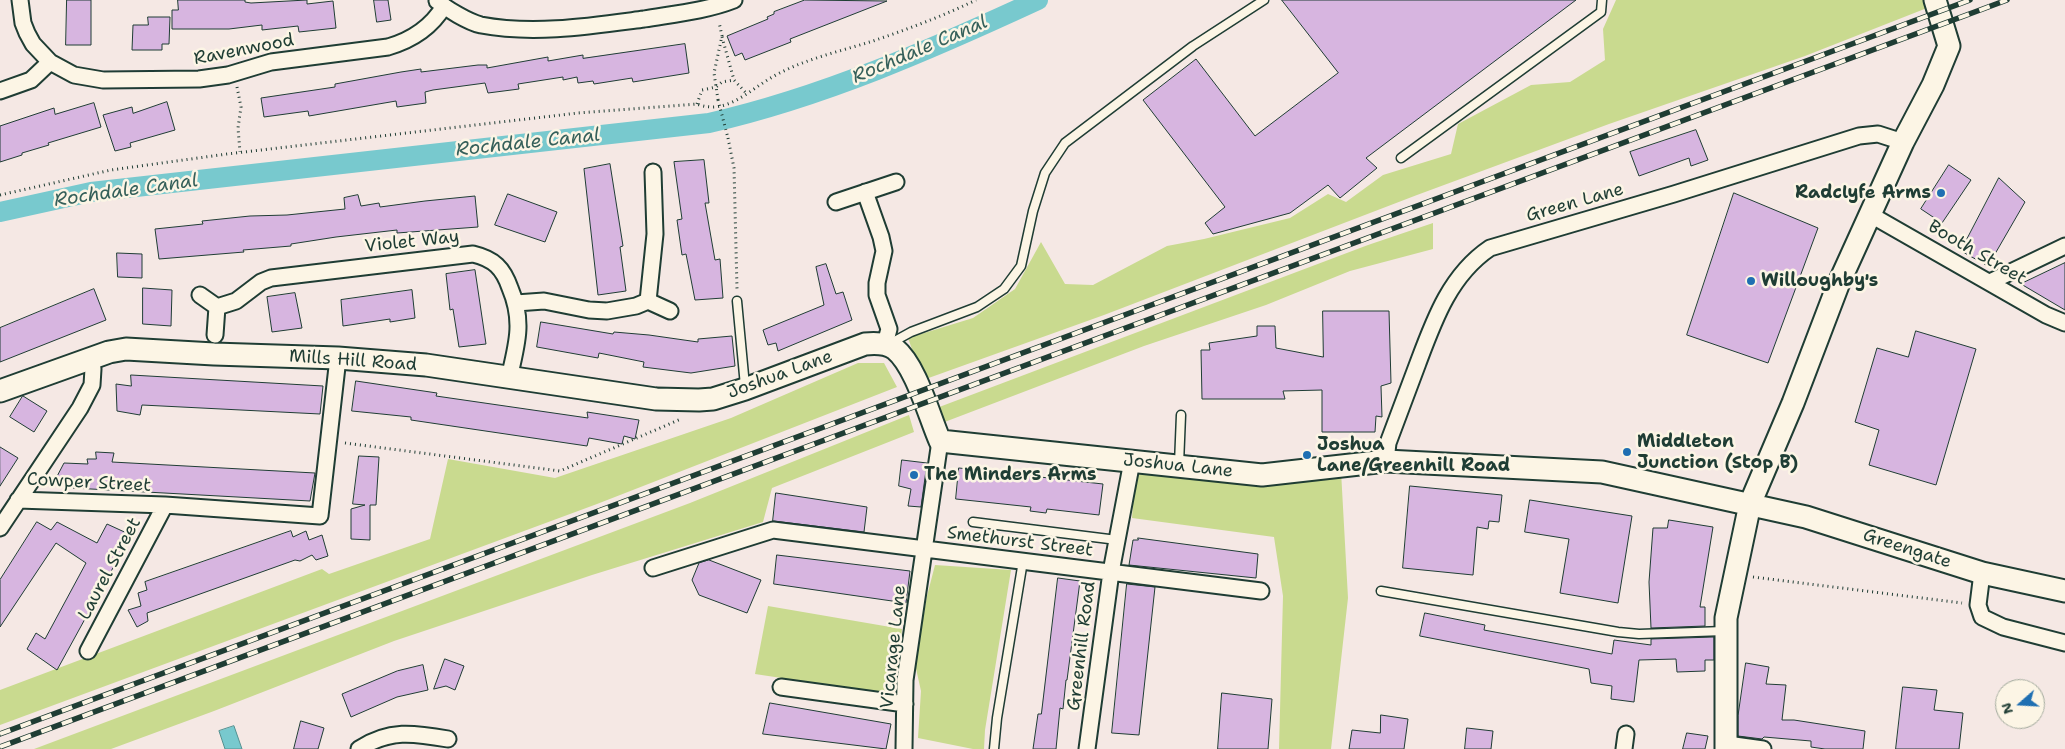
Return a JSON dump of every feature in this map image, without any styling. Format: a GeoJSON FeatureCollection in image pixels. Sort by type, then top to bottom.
{"type":"FeatureCollection","features":[{"type":"Feature","properties":{"kind":"street","name":"Ravenwood"},"geometry":{"type":"LineString","coordinates":[[20,0],[23,23],[27,33],[33,44],[50,62],[74,75],[103,80],[199,79],[228,75],[271,62],[388,47],[402,43],[430,25],[440,3]]}},
{"type":"Feature","properties":{"kind":"street"},"geometry":{"type":"LineString","coordinates":[[440,3],[478,24],[551,29],[593,26],[670,15],[734,0]]}},
{"type":"Feature","properties":{"kind":"street"},"geometry":{"type":"LineString","coordinates":[[1762,749],[1727,746],[1726,618],[1750,504],[1793,403],[1838,285],[1903,142],[1933,85],[1949,46],[1935,0]]}},
{"type":"Feature","properties":{"kind":"street"},"geometry":{"type":"LineString","coordinates":[[0,91],[31,80],[50,62]]}},
{"type":"Feature","properties":{"kind":"street","name":"Green Lane"},"geometry":{"type":"LineString","coordinates":[[1386,461],[1388,443],[1431,327],[1446,295],[1476,257],[1490,248],[1674,194],[1858,136],[1878,134],[1903,142]]}},
{"type":"Feature","properties":{"kind":"street"},"geometry":{"type":"LineString","coordinates":[[648,301],[656,234],[652,172]]}},
{"type":"Feature","properties":{"kind":"street"},"geometry":{"type":"LineString","coordinates":[[836,202],[896,182]]}},
{"type":"Feature","properties":{"kind":"street"},"geometry":{"type":"LineString","coordinates":[[865,192],[884,251],[877,283],[877,295],[889,329],[886,345],[895,349],[911,370],[940,441]]}},
{"type":"Feature","properties":{"kind":"street","name":"Booth Street"},"geometry":{"type":"LineString","coordinates":[[1871,215],[2046,315],[2065,323]]}},
{"type":"Feature","properties":{"kind":"street"},"geometry":{"type":"LineString","coordinates":[[1990,282],[2065,246]]}},
{"type":"Feature","properties":{"kind":"street","name":"Violet Way"},"geometry":{"type":"LineString","coordinates":[[217,307],[236,301],[261,282],[271,278],[473,254],[492,260],[500,266],[506,275],[516,303],[519,318],[516,350],[509,378]]}},
{"type":"Feature","properties":{"kind":"street"},"geometry":{"type":"LineString","coordinates":[[200,295],[217,307],[215,335]]}},
{"type":"Feature","properties":{"kind":"street"},"geometry":{"type":"LineString","coordinates":[[516,303],[544,301],[589,310],[606,311],[636,306],[648,301],[670,311]]}},
{"type":"Feature","properties":{"kind":"street","name":"Joshua Lane"},"geometry":{"type":"LineString","coordinates":[[710,399],[746,389],[865,344],[886,345]]}},
{"type":"Feature","properties":{"kind":"street","name":"Mills Hill Road"},"geometry":{"type":"LineString","coordinates":[[0,391],[109,352],[126,349],[338,358],[426,366],[656,399],[710,399]]}},
{"type":"Feature","properties":{"kind":"street"},"geometry":{"type":"LineString","coordinates":[[329,441],[338,358]]}},
{"type":"Feature","properties":{"kind":"street","name":"Cowper Street"},"geometry":{"type":"LineString","coordinates":[[18,500],[80,408],[92,385],[93,369],[91,359]]}},
{"type":"Feature","properties":{"kind":"street","name":"Cowper Street"},"geometry":{"type":"LineString","coordinates":[[18,500],[165,505],[320,516],[329,441]]}},
{"type":"Feature","properties":{"kind":"street","name":"Joshua Lane"},"geometry":{"type":"LineString","coordinates":[[940,441],[1262,475],[1386,461],[1602,472],[1750,504]]}},
{"type":"Feature","properties":{"kind":"street","name":"Vicarage Lane"},"geometry":{"type":"LineString","coordinates":[[904,749],[905,680],[940,441]]}},
{"type":"Feature","properties":{"kind":"street","name":"Greenhill Road"},"geometry":{"type":"LineString","coordinates":[[1087,749],[1111,572],[1132,461]]}},
{"type":"Feature","properties":{"kind":"street"},"geometry":{"type":"LineString","coordinates":[[0,528],[18,500]]}},
{"type":"Feature","properties":{"kind":"street","name":"Greengate"},"geometry":{"type":"LineString","coordinates":[[1750,504],[1806,517],[1982,573],[2065,590]]}},
{"type":"Feature","properties":{"kind":"street","name":"Laurel Street"},"geometry":{"type":"LineString","coordinates":[[88,651],[165,505]]}},
{"type":"Feature","properties":{"kind":"street","name":"Smethurst Street"},"geometry":{"type":"LineString","coordinates":[[652,568],[773,530],[1261,591]]}},
{"type":"Feature","properties":{"kind":"street"},"geometry":{"type":"LineString","coordinates":[[1982,573],[1978,605],[1982,617],[1991,622],[2065,643]]}},
{"type":"Feature","properties":{"kind":"street"},"geometry":{"type":"LineString","coordinates":[[781,687],[905,704]]}},
{"type":"Feature","properties":{"kind":"street"},"geometry":{"type":"LineString","coordinates":[[359,749],[373,740],[390,735],[416,733],[448,739]]}},
{"type":"Feature","properties":{"kind":"lane"},"geometry":{"type":"LineString","coordinates":[[886,345],[911,332],[978,307],[1004,289],[1021,266],[1027,234],[1045,172],[1065,143],[1193,46],[1264,0]]}},
{"type":"Feature","properties":{"kind":"lane"},"geometry":{"type":"LineString","coordinates":[[1401,158],[1601,12],[1602,0]]}},
{"type":"Feature","properties":{"kind":"lane"},"geometry":{"type":"LineString","coordinates":[[737,301],[746,389]]}},
{"type":"Feature","properties":{"kind":"lane"},"geometry":{"type":"LineString","coordinates":[[1179,466],[1180,415]]}},
{"type":"Feature","properties":{"kind":"lane"},"geometry":{"type":"LineString","coordinates":[[973,522],[1117,540]]}},
{"type":"Feature","properties":{"kind":"lane"},"geometry":{"type":"LineString","coordinates":[[994,749],[997,718],[1023,561]]}},
{"type":"Feature","properties":{"kind":"lane"},"geometry":{"type":"LineString","coordinates":[[1382,592],[1618,632],[1639,634],[1726,631]]}},
{"type":"Feature","properties":{"kind":"path"},"geometry":{"type":"LineString","coordinates":[[0,195],[111,170],[240,152],[578,113],[697,104],[715,108],[733,103],[776,75],[812,60],[890,34],[958,9],[976,0]]}},
{"type":"Feature","properties":{"kind":"path"},"geometry":{"type":"LineString","coordinates":[[714,6],[734,80],[747,94]]}},
{"type":"Feature","properties":{"kind":"path"},"geometry":{"type":"LineString","coordinates":[[722,36],[714,73],[718,100],[734,168],[737,301]]}},
{"type":"Feature","properties":{"kind":"path"},"geometry":{"type":"LineString","coordinates":[[697,104],[702,90],[716,87],[722,82],[734,80]]}},
{"type":"Feature","properties":{"kind":"path"},"geometry":{"type":"LineString","coordinates":[[237,87],[241,107],[238,128],[240,152]]}},
{"type":"Feature","properties":{"kind":"path"},"geometry":{"type":"LineString","coordinates":[[329,441],[560,471],[684,418]]}},
{"type":"Feature","properties":{"kind":"path"},"geometry":{"type":"LineString","coordinates":[[1735,575],[1978,605]]}},
{"type":"Feature","properties":{"kind":"green space"},"geometry":{"type":"Polygon","coordinates":[[[1616,0],[1925,0],[1927,8],[1805,56],[1609,124],[1417,195],[1104,315],[923,380],[908,338],[973,318],[1015,289],[1041,242],[1065,284],[1093,285],[1167,246],[1290,218],[1328,194],[1346,202],[1383,175],[1451,154],[1458,124],[1531,85],[1570,82],[1605,60],[1603,29],[1616,0]]]}},
{"type":"Feature","properties":{"kind":"green space"},"geometry":{"type":"Polygon","coordinates":[[[1433,223],[1433,249],[1350,271],[1266,305],[1144,346],[942,423],[934,409],[1368,245],[1433,223]]]}},
{"type":"Feature","properties":{"kind":"green space"},"geometry":{"type":"Polygon","coordinates":[[[858,363],[884,363],[897,387],[597,504],[0,725],[0,690],[322,569],[329,574],[430,539],[448,459],[555,478],[731,418],[858,363]]]}},
{"type":"Feature","properties":{"kind":"green space"},"geometry":{"type":"Polygon","coordinates":[[[909,415],[914,432],[772,488],[763,522],[592,575],[394,641],[111,749],[34,749],[690,503],[909,415]]]}},
{"type":"Feature","properties":{"kind":"green space"},"geometry":{"type":"Polygon","coordinates":[[[1341,471],[1348,598],[1331,749],[1279,749],[1283,596],[1274,537],[1132,518],[1135,474],[1290,482],[1341,471]]]}},
{"type":"Feature","properties":{"kind":"green space"},"geometry":{"type":"Polygon","coordinates":[[[935,565],[1011,570],[985,730],[984,749],[973,749],[918,738],[921,691],[915,664],[927,596],[935,565]]]}},
{"type":"Feature","properties":{"kind":"green space"},"geometry":{"type":"Polygon","coordinates":[[[768,606],[902,629],[894,695],[755,674],[768,606]]]}},
{"type":"Feature","properties":{"kind":"water"},"geometry":{"type":"Polygon","coordinates":[[[234,726],[242,749],[225,749],[219,731],[234,726]]]}},
{"type":"Feature","properties":{"kind":"building"},"geometry":{"type":"Polygon","coordinates":[[[67,0],[91,0],[91,45],[66,45],[67,0]]]}},
{"type":"Feature","properties":{"kind":"building"},"geometry":{"type":"Polygon","coordinates":[[[178,0],[245,0],[245,2],[251,3],[307,0],[307,4],[333,1],[336,28],[299,32],[298,26],[262,30],[262,25],[229,29],[172,29],[172,10],[178,10],[178,0]]]}},
{"type":"Feature","properties":{"kind":"building"},"geometry":{"type":"Polygon","coordinates":[[[374,0],[388,0],[391,20],[377,22],[374,0]]]}},
{"type":"Feature","properties":{"kind":"building"},"geometry":{"type":"Polygon","coordinates":[[[805,0],[887,1],[790,39],[791,42],[745,60],[742,53],[735,56],[727,36],[768,19],[767,17],[774,14],[774,12],[805,0]]]}},
{"type":"Feature","properties":{"kind":"building"},"geometry":{"type":"Polygon","coordinates":[[[1282,0],[1576,0],[1366,158],[1377,168],[1340,198],[1328,185],[1290,213],[1213,234],[1205,223],[1225,207],[1143,100],[1196,59],[1255,136],[1338,73],[1282,0]]]}},
{"type":"Feature","properties":{"kind":"building"},"geometry":{"type":"Polygon","coordinates":[[[148,17],[170,17],[169,44],[162,44],[162,50],[132,50],[133,25],[148,25],[148,17]]]}},
{"type":"Feature","properties":{"kind":"building"},"geometry":{"type":"Polygon","coordinates":[[[685,44],[689,73],[633,82],[632,78],[594,84],[593,81],[578,83],[577,77],[563,80],[563,77],[518,84],[519,89],[488,93],[485,83],[425,92],[426,103],[397,107],[396,101],[309,116],[308,111],[264,117],[261,98],[335,87],[335,84],[421,69],[421,72],[478,65],[487,65],[487,68],[548,57],[548,61],[583,55],[583,58],[685,44]]]}},
{"type":"Feature","properties":{"kind":"building"},"geometry":{"type":"Polygon","coordinates":[[[167,102],[175,130],[130,143],[131,147],[115,151],[103,115],[132,107],[133,113],[167,102]]]}},
{"type":"Feature","properties":{"kind":"building"},"geometry":{"type":"Polygon","coordinates":[[[94,103],[101,127],[48,143],[49,145],[0,162],[0,126],[54,108],[55,114],[94,103]]]}},
{"type":"Feature","properties":{"kind":"building"},"geometry":{"type":"Polygon","coordinates":[[[1696,130],[1708,160],[1691,166],[1689,158],[1639,176],[1630,152],[1696,130]]]}},
{"type":"Feature","properties":{"kind":"building"},"geometry":{"type":"Polygon","coordinates":[[[704,160],[709,203],[705,203],[715,260],[720,259],[723,298],[695,300],[686,254],[682,255],[677,220],[682,219],[674,162],[704,160]]]}},
{"type":"Feature","properties":{"kind":"building"},"geometry":{"type":"Polygon","coordinates":[[[610,164],[623,246],[620,247],[626,291],[598,295],[584,169],[610,164]]]}},
{"type":"Feature","properties":{"kind":"building"},"geometry":{"type":"Polygon","coordinates":[[[1949,165],[1971,180],[1942,223],[1921,209],[1949,165]]]}},
{"type":"Feature","properties":{"kind":"building"},"geometry":{"type":"Polygon","coordinates":[[[1999,178],[2025,202],[1988,266],[1961,251],[1999,178]]]}},
{"type":"Feature","properties":{"kind":"building","name":"Willoughby's"},"geometry":{"type":"Polygon","coordinates":[[[1734,193],[1818,228],[1768,363],[1687,335],[1734,193]]]}},
{"type":"Feature","properties":{"kind":"building"},"geometry":{"type":"Polygon","coordinates":[[[508,194],[557,212],[545,242],[495,225],[508,194]]]}},
{"type":"Feature","properties":{"kind":"building"},"geometry":{"type":"Polygon","coordinates":[[[358,195],[361,206],[379,203],[380,207],[475,196],[478,227],[397,233],[397,230],[336,237],[291,244],[291,246],[243,250],[244,252],[159,259],[155,229],[203,224],[202,221],[345,209],[344,198],[358,195]]]}},
{"type":"Feature","properties":{"kind":"building"},"geometry":{"type":"Polygon","coordinates":[[[117,253],[142,254],[142,278],[118,277],[117,253]]]}},
{"type":"Feature","properties":{"kind":"building"},"geometry":{"type":"Polygon","coordinates":[[[2065,263],[2065,310],[2021,284],[2065,263]]]}},
{"type":"Feature","properties":{"kind":"building"},"geometry":{"type":"Polygon","coordinates":[[[826,264],[836,294],[843,292],[852,320],[778,351],[776,343],[768,345],[763,330],[824,305],[816,267],[826,264]]]}},
{"type":"Feature","properties":{"kind":"building"},"geometry":{"type":"Polygon","coordinates":[[[475,270],[486,344],[459,347],[453,309],[450,310],[446,274],[475,270]]]}},
{"type":"Feature","properties":{"kind":"building"},"geometry":{"type":"Polygon","coordinates":[[[143,288],[172,290],[171,326],[143,324],[143,288]]]}},
{"type":"Feature","properties":{"kind":"building"},"geometry":{"type":"Polygon","coordinates":[[[94,289],[106,320],[0,362],[0,328],[94,289]]]}},
{"type":"Feature","properties":{"kind":"building"},"geometry":{"type":"Polygon","coordinates":[[[412,290],[415,318],[390,322],[390,319],[343,326],[341,300],[412,290]]]}},
{"type":"Feature","properties":{"kind":"building"},"geometry":{"type":"Polygon","coordinates":[[[295,293],[302,328],[272,332],[267,297],[295,293]]]}},
{"type":"Feature","properties":{"kind":"building"},"geometry":{"type":"Polygon","coordinates":[[[1323,311],[1389,311],[1391,383],[1381,386],[1382,417],[1376,416],[1375,432],[1322,432],[1322,390],[1283,391],[1285,399],[1202,399],[1201,350],[1210,350],[1209,343],[1257,336],[1257,326],[1275,326],[1276,348],[1323,357],[1323,311]]]}},
{"type":"Feature","properties":{"kind":"building"},"geometry":{"type":"Polygon","coordinates":[[[541,322],[613,334],[614,332],[649,335],[698,342],[698,339],[732,336],[735,366],[691,373],[643,367],[644,362],[599,353],[598,358],[537,347],[541,322]]]}},
{"type":"Feature","properties":{"kind":"building"},"geometry":{"type":"Polygon","coordinates":[[[1916,331],[1976,349],[1936,485],[1869,465],[1879,430],[1855,422],[1877,348],[1908,357],[1916,331]]]}},
{"type":"Feature","properties":{"kind":"building"},"geometry":{"type":"Polygon","coordinates":[[[131,375],[323,386],[320,414],[142,405],[140,415],[117,411],[116,384],[131,386],[131,375]]]}},
{"type":"Feature","properties":{"kind":"building"},"geometry":{"type":"Polygon","coordinates":[[[356,381],[437,393],[436,396],[588,418],[587,412],[639,420],[635,439],[624,436],[622,444],[589,438],[587,446],[411,420],[411,417],[352,411],[356,381]]]}},
{"type":"Feature","properties":{"kind":"building"},"geometry":{"type":"Polygon","coordinates":[[[23,396],[47,411],[34,432],[10,417],[23,396]]]}},
{"type":"Feature","properties":{"kind":"building"},"geometry":{"type":"Polygon","coordinates":[[[0,447],[18,458],[0,486],[0,447]]]}},
{"type":"Feature","properties":{"kind":"building"},"geometry":{"type":"Polygon","coordinates":[[[96,452],[114,453],[112,462],[315,473],[310,501],[73,488],[69,484],[53,484],[64,463],[88,464],[87,459],[96,459],[96,452]]]}},
{"type":"Feature","properties":{"kind":"building"},"geometry":{"type":"Polygon","coordinates":[[[359,456],[379,457],[376,505],[370,505],[370,540],[351,539],[351,509],[365,505],[353,504],[359,456]]]}},
{"type":"Feature","properties":{"kind":"building","name":"The Minders Arms"},"geometry":{"type":"Polygon","coordinates":[[[902,460],[927,463],[921,507],[908,506],[911,489],[899,486],[902,460]]]}},
{"type":"Feature","properties":{"kind":"building"},"geometry":{"type":"Polygon","coordinates":[[[959,468],[1103,484],[1099,515],[1047,509],[1046,513],[1030,511],[1031,507],[956,499],[959,468]]]}},
{"type":"Feature","properties":{"kind":"building"},"geometry":{"type":"Polygon","coordinates":[[[1410,486],[1502,495],[1499,522],[1489,521],[1488,529],[1477,527],[1473,575],[1403,568],[1410,486]]]}},
{"type":"Feature","properties":{"kind":"building"},"geometry":{"type":"Polygon","coordinates":[[[776,493],[867,507],[864,532],[773,521],[776,493]]]}},
{"type":"Feature","properties":{"kind":"building"},"geometry":{"type":"Polygon","coordinates":[[[1530,500],[1632,516],[1618,603],[1560,593],[1569,539],[1525,532],[1530,500]]]}},
{"type":"Feature","properties":{"kind":"building"},"geometry":{"type":"Polygon","coordinates":[[[1669,520],[1713,527],[1700,607],[1705,607],[1705,626],[1651,628],[1649,582],[1653,528],[1667,528],[1669,520]]]}},
{"type":"Feature","properties":{"kind":"building"},"geometry":{"type":"Polygon","coordinates":[[[37,522],[51,530],[57,522],[97,543],[107,524],[131,535],[57,670],[27,649],[36,633],[45,639],[86,563],[56,543],[0,627],[0,580],[37,522]]]}},
{"type":"Feature","properties":{"kind":"building"},"geometry":{"type":"Polygon","coordinates":[[[291,531],[293,537],[306,531],[309,540],[322,535],[328,556],[316,560],[312,555],[300,561],[295,560],[147,613],[148,621],[137,627],[128,610],[141,606],[138,593],[147,590],[145,582],[291,531]]]}},
{"type":"Feature","properties":{"kind":"building"},"geometry":{"type":"Polygon","coordinates":[[[1138,538],[1258,554],[1256,578],[1129,565],[1133,540],[1138,540],[1138,538]]]}},
{"type":"Feature","properties":{"kind":"building"},"geometry":{"type":"Polygon","coordinates":[[[777,555],[910,571],[906,603],[774,584],[777,555]]]}},
{"type":"Feature","properties":{"kind":"building"},"geometry":{"type":"Polygon","coordinates":[[[709,560],[761,580],[747,613],[699,595],[692,580],[699,563],[709,560]]]}},
{"type":"Feature","properties":{"kind":"building"},"geometry":{"type":"Polygon","coordinates":[[[1058,578],[1080,581],[1063,709],[1060,708],[1056,749],[1033,749],[1038,714],[1041,714],[1058,578]]]}},
{"type":"Feature","properties":{"kind":"building"},"geometry":{"type":"Polygon","coordinates":[[[1127,584],[1155,587],[1139,735],[1112,733],[1127,584]]]}},
{"type":"Feature","properties":{"kind":"building"},"geometry":{"type":"Polygon","coordinates":[[[1425,613],[1485,625],[1484,630],[1612,654],[1614,640],[1651,645],[1651,639],[1714,637],[1714,660],[1705,660],[1705,671],[1677,672],[1676,659],[1639,660],[1634,702],[1611,699],[1612,686],[1591,683],[1589,669],[1420,636],[1425,613]]]}},
{"type":"Feature","properties":{"kind":"building"},"geometry":{"type":"Polygon","coordinates":[[[445,659],[464,666],[455,690],[446,686],[434,689],[445,659]]]}},
{"type":"Feature","properties":{"kind":"building"},"geometry":{"type":"Polygon","coordinates":[[[1746,663],[1769,667],[1766,684],[1786,685],[1782,720],[1794,720],[1865,731],[1863,749],[1825,749],[1811,747],[1811,741],[1738,736],[1738,716],[1746,663]]]}},
{"type":"Feature","properties":{"kind":"building"},"geometry":{"type":"Polygon","coordinates":[[[423,665],[428,690],[397,697],[351,717],[342,694],[397,671],[423,665]]]}},
{"type":"Feature","properties":{"kind":"building"},"geometry":{"type":"Polygon","coordinates":[[[1903,687],[1937,690],[1934,710],[1963,713],[1959,749],[1896,749],[1903,687]]]}},
{"type":"Feature","properties":{"kind":"building"},"geometry":{"type":"Polygon","coordinates":[[[1222,693],[1272,699],[1268,749],[1218,749],[1222,693]]]}},
{"type":"Feature","properties":{"kind":"building"},"geometry":{"type":"Polygon","coordinates":[[[770,703],[891,724],[886,749],[763,734],[770,703]]]}},
{"type":"Feature","properties":{"kind":"building"},"geometry":{"type":"Polygon","coordinates":[[[1381,715],[1408,719],[1404,749],[1349,749],[1352,730],[1380,733],[1381,715]]]}},
{"type":"Feature","properties":{"kind":"building"},"geometry":{"type":"Polygon","coordinates":[[[301,721],[324,728],[318,749],[294,749],[301,721]]]}},
{"type":"Feature","properties":{"kind":"building"},"geometry":{"type":"Polygon","coordinates":[[[1467,728],[1493,731],[1491,749],[1465,749],[1467,728]]]}},
{"type":"Feature","properties":{"kind":"building"},"geometry":{"type":"Polygon","coordinates":[[[1687,733],[1708,736],[1705,749],[1683,749],[1687,733]]]}},
{"type":"Feature","properties":{"kind":"waterway","name":"Rochdale Canal"},"geometry":{"type":"LineString","coordinates":[[0,212],[91,192],[709,123],[794,100],[835,86],[917,54],[1038,0]]}},
{"type":"Feature","properties":{"kind":"railway"},"geometry":{"type":"LineString","coordinates":[[0,734],[1970,0]]}},
{"type":"Feature","properties":{"kind":"railway"},"geometry":{"type":"LineString","coordinates":[[0,747],[2007,0]]}},
{"type":"Feature","properties":{"kind":"place","name":"Radclyfe Arms"},"geometry":{"type":"Point","coordinates":[1941,193]}},
{"type":"Feature","properties":{"kind":"place","name":"Willoughby's"},"geometry":{"type":"Point","coordinates":[1751,281]}},
{"type":"Feature","properties":{"kind":"place","name":"Middleton Junction (Stop B)"},"geometry":{"type":"Point","coordinates":[1627,452]}},
{"type":"Feature","properties":{"kind":"place","name":"Joshua Lane/Greenhill Road"},"geometry":{"type":"Point","coordinates":[1307,455]}},
{"type":"Feature","properties":{"kind":"place","name":"The Minders Arms"},"geometry":{"type":"Point","coordinates":[914,475]}}]}
